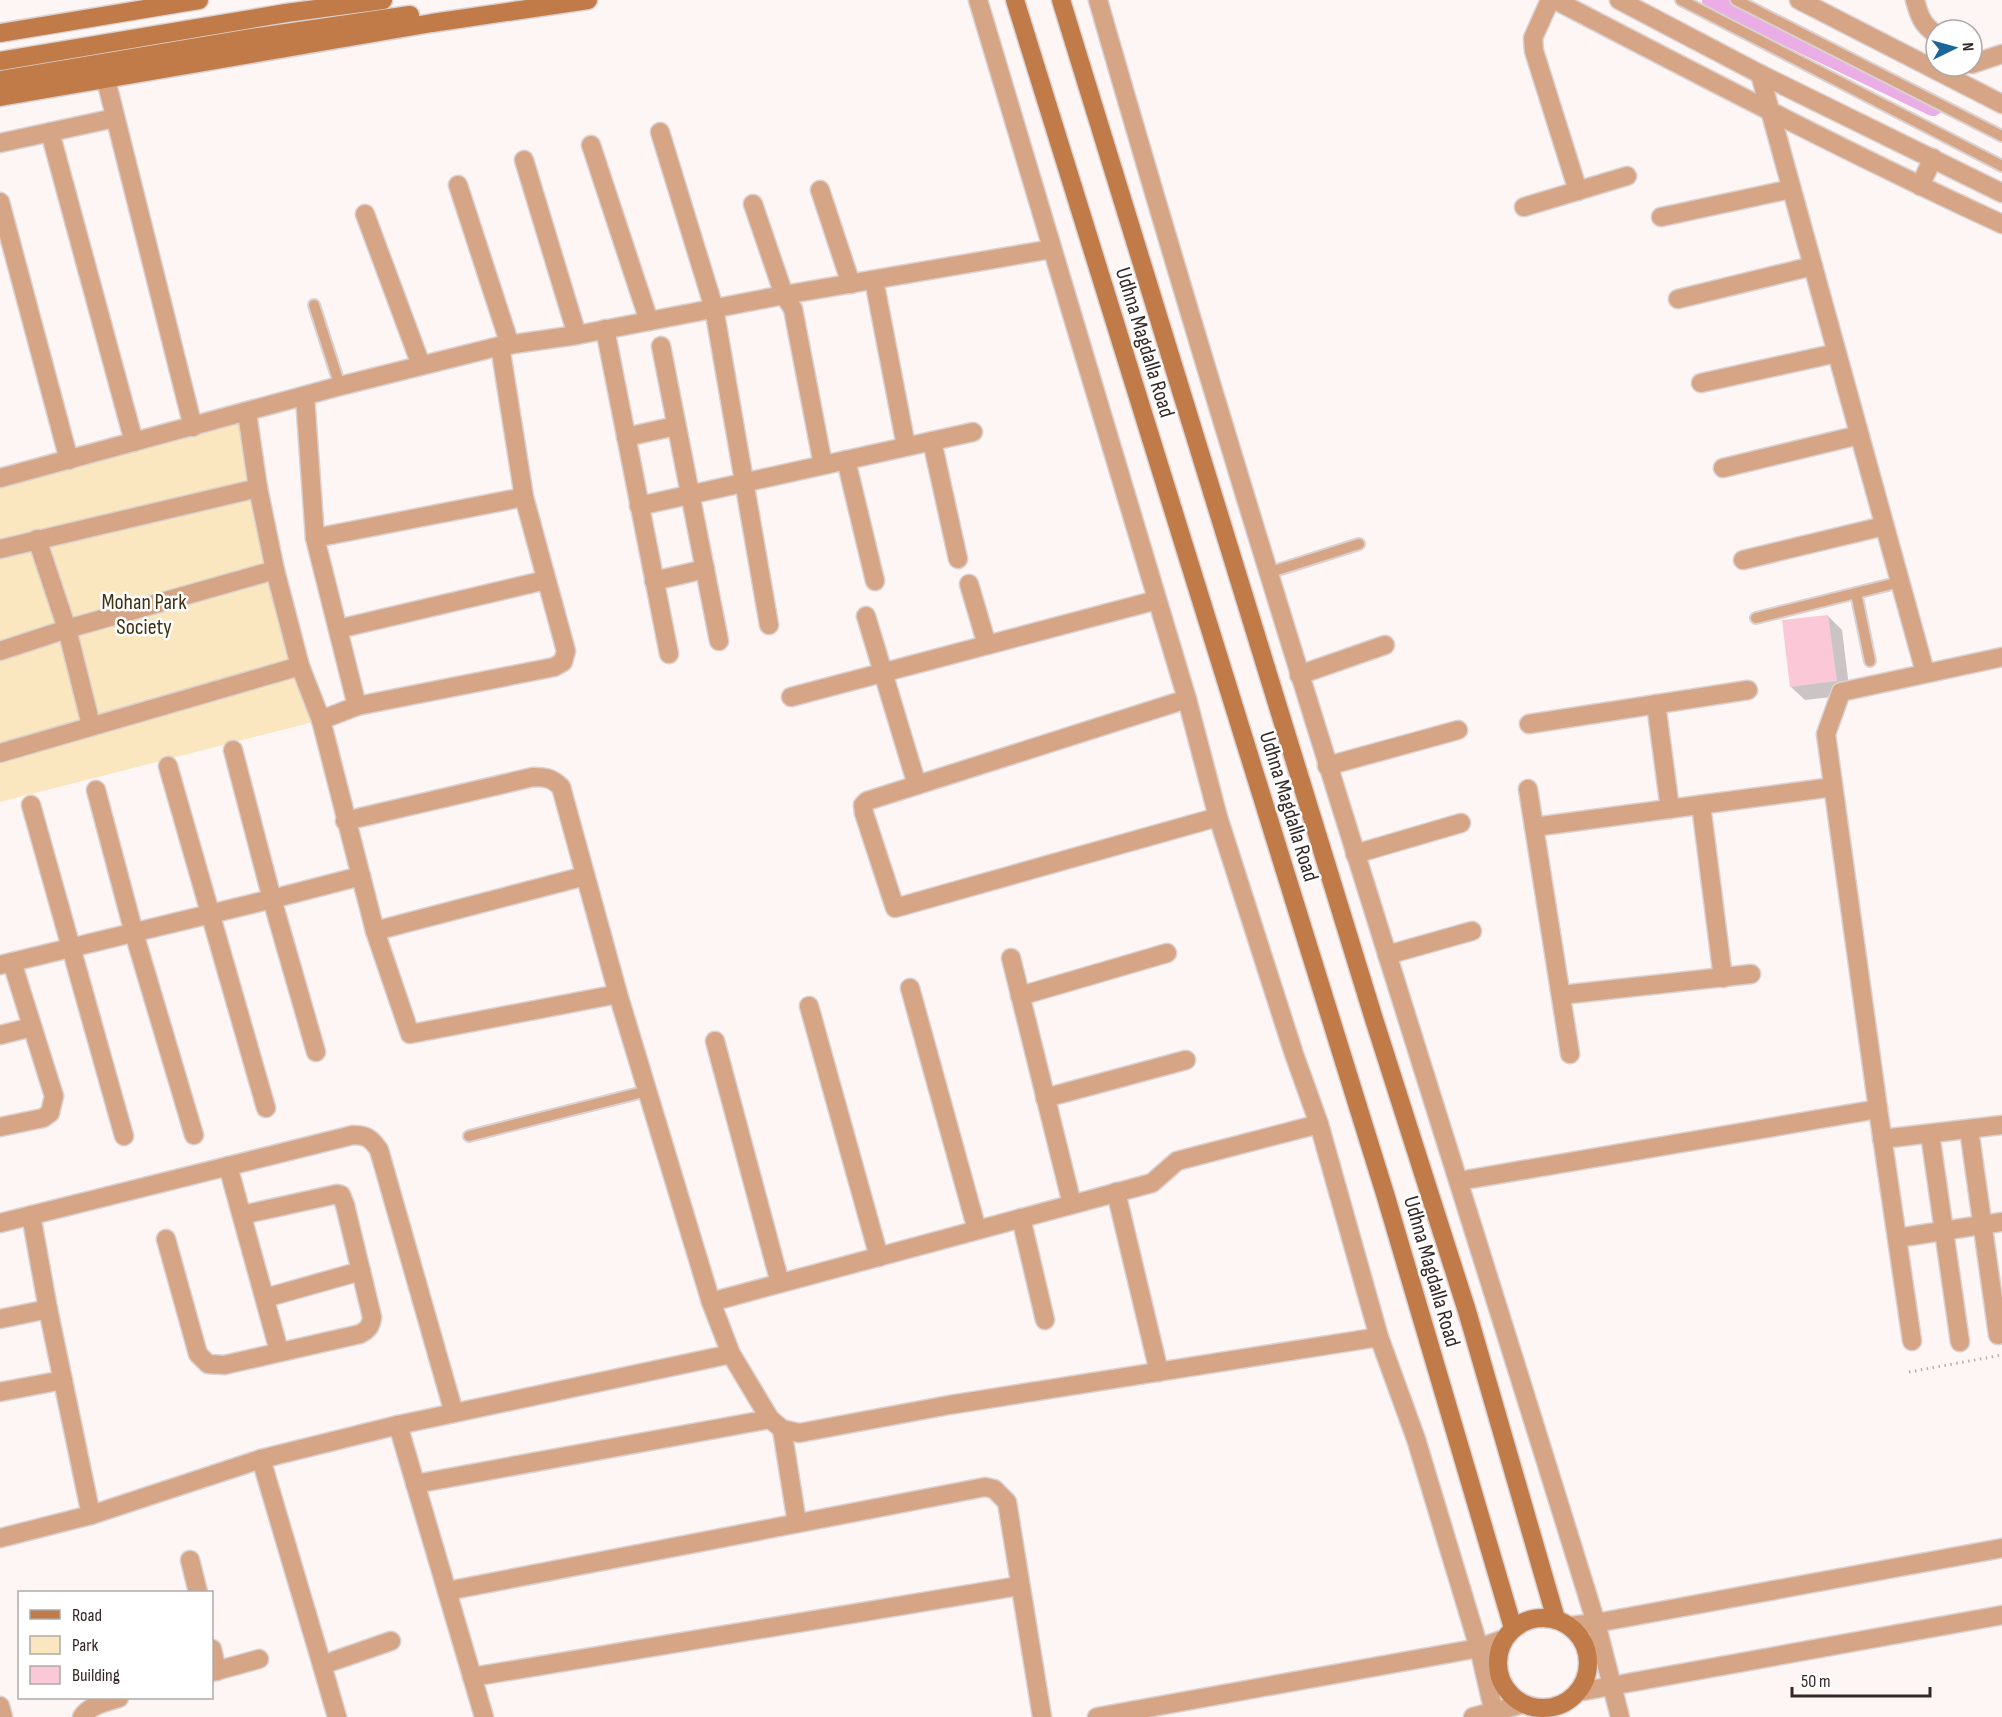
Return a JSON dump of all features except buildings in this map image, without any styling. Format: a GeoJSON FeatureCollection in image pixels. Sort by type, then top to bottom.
{"type":"FeatureCollection","features":[{"type":"Feature","properties":{"kind":"main road"},"geometry":{"type":"LineString","coordinates":[[0,33],[199,0]]}},
{"type":"Feature","properties":{"kind":"main road"},"geometry":{"type":"LineString","coordinates":[[0,61],[286,13],[383,0]]}},
{"type":"Feature","properties":{"kind":"main road"},"geometry":{"type":"LineString","coordinates":[[0,80],[476,3],[513,0]]}},
{"type":"Feature","properties":{"kind":"main road"},"geometry":{"type":"LineString","coordinates":[[0,97],[432,23],[588,0]]}},
{"type":"Feature","properties":{"kind":"main road","name":"Udhna Magdalla Road"},"geometry":{"type":"LineString","coordinates":[[1015,0],[1390,1209],[1508,1633]]}},
{"type":"Feature","properties":{"kind":"main road","name":"Udhna Magdalla Road"},"geometry":{"type":"LineString","coordinates":[[1060,0],[1373,1016],[1563,1622],[1580,1636],[1586,1649],[1588,1664],[1586,1679],[1572,1704]]}},
{"type":"Feature","properties":{"kind":"main road"},"geometry":{"type":"LineString","coordinates":[[1563,1622],[1541,1617],[1526,1620],[1508,1633],[1498,1653],[1497,1668],[1510,1696],[1533,1710],[1572,1704]]}},
{"type":"Feature","properties":{"kind":"street"},"geometry":{"type":"LineString","coordinates":[[978,0],[1157,600],[1218,817],[1294,1054],[1320,1124],[1379,1337],[1416,1439],[1479,1648],[1494,1715]]}},
{"type":"Feature","properties":{"kind":"street"},"geometry":{"type":"LineString","coordinates":[[1098,0],[1168,244],[1299,675],[1596,1623],[1620,1717]]}},
{"type":"Feature","properties":{"kind":"street"},"geometry":{"type":"LineString","coordinates":[[1550,0],[1533,38],[1534,51],[1578,191]]}},
{"type":"Feature","properties":{"kind":"street"},"geometry":{"type":"LineString","coordinates":[[1555,0],[1770,112],[2002,224]]}},
{"type":"Feature","properties":{"kind":"street"},"geometry":{"type":"LineString","coordinates":[[1619,0],[1760,74],[2002,193]]}},
{"type":"Feature","properties":{"kind":"street"},"geometry":{"type":"LineString","coordinates":[[1799,0],[1924,63]]}},
{"type":"Feature","properties":{"kind":"street"},"geometry":{"type":"LineString","coordinates":[[1915,0],[1920,19],[1924,24]]}},
{"type":"Feature","properties":{"kind":"street"},"geometry":{"type":"LineString","coordinates":[[1984,59],[2002,54]]}},
{"type":"Feature","properties":{"kind":"street"},"geometry":{"type":"LineString","coordinates":[[1760,74],[1925,672]]}},
{"type":"Feature","properties":{"kind":"street"},"geometry":{"type":"LineString","coordinates":[[1953,78],[2002,104]]}},
{"type":"Feature","properties":{"kind":"street"},"geometry":{"type":"LineString","coordinates":[[106,80],[193,427]]}},
{"type":"Feature","properties":{"kind":"street"},"geometry":{"type":"LineString","coordinates":[[0,143],[115,118]]}},
{"type":"Feature","properties":{"kind":"street"},"geometry":{"type":"LineString","coordinates":[[50,132],[134,442]]}},
{"type":"Feature","properties":{"kind":"street"},"geometry":{"type":"LineString","coordinates":[[660,132],[714,309],[769,625]]}},
{"type":"Feature","properties":{"kind":"street"},"geometry":{"type":"LineString","coordinates":[[591,145],[649,321]]}},
{"type":"Feature","properties":{"kind":"street"},"geometry":{"type":"LineString","coordinates":[[1920,186],[1933,158]]}},
{"type":"Feature","properties":{"kind":"street"},"geometry":{"type":"LineString","coordinates":[[524,160],[577,335]]}},
{"type":"Feature","properties":{"kind":"street"},"geometry":{"type":"LineString","coordinates":[[1524,207],[1627,176]]}},
{"type":"Feature","properties":{"kind":"street"},"geometry":{"type":"LineString","coordinates":[[321,720],[357,706],[560,665],[566,657],[524,498],[505,345],[458,185]]}},
{"type":"Feature","properties":{"kind":"street"},"geometry":{"type":"LineString","coordinates":[[1660,217],[1791,189]]}},
{"type":"Feature","properties":{"kind":"street"},"geometry":{"type":"LineString","coordinates":[[820,190],[851,284]]}},
{"type":"Feature","properties":{"kind":"street"},"geometry":{"type":"LineString","coordinates":[[0,202],[69,460]]}},
{"type":"Feature","properties":{"kind":"street"},"geometry":{"type":"LineString","coordinates":[[753,204],[784,296],[793,309],[823,465]]}},
{"type":"Feature","properties":{"kind":"street"},"geometry":{"type":"LineString","coordinates":[[365,214],[421,365]]}},
{"type":"Feature","properties":{"kind":"street"},"geometry":{"type":"LineString","coordinates":[[0,478],[340,386],[505,345],[577,335],[1052,249]]}},
{"type":"Feature","properties":{"kind":"street"},"geometry":{"type":"LineString","coordinates":[[1678,299],[1813,266]]}},
{"type":"Feature","properties":{"kind":"street"},"geometry":{"type":"LineString","coordinates":[[874,280],[906,447]]}},
{"type":"Feature","properties":{"kind":"street"},"geometry":{"type":"LineString","coordinates":[[604,329],[669,654]]}},
{"type":"Feature","properties":{"kind":"street"},"geometry":{"type":"LineString","coordinates":[[661,346],[718,641]]}},
{"type":"Feature","properties":{"kind":"street"},"geometry":{"type":"LineString","coordinates":[[1701,383],[1837,354]]}},
{"type":"Feature","properties":{"kind":"street"},"geometry":{"type":"LineString","coordinates":[[305,397],[315,538],[357,706]]}},
{"type":"Feature","properties":{"kind":"street"},"geometry":{"type":"LineString","coordinates":[[247,413],[258,488],[275,570],[300,666],[321,720],[375,931],[410,1034],[618,994]]}},
{"type":"Feature","properties":{"kind":"street"},"geometry":{"type":"LineString","coordinates":[[626,437],[676,426]]}},
{"type":"Feature","properties":{"kind":"street"},"geometry":{"type":"LineString","coordinates":[[639,506],[973,432]]}},
{"type":"Feature","properties":{"kind":"street"},"geometry":{"type":"LineString","coordinates":[[1723,468],[1859,435]]}},
{"type":"Feature","properties":{"kind":"street"},"geometry":{"type":"LineString","coordinates":[[932,441],[958,559]]}},
{"type":"Feature","properties":{"kind":"street"},"geometry":{"type":"LineString","coordinates":[[846,460],[875,581]]}},
{"type":"Feature","properties":{"kind":"street"},"geometry":{"type":"LineString","coordinates":[[0,549],[258,488]]}},
{"type":"Feature","properties":{"kind":"street"},"geometry":{"type":"LineString","coordinates":[[315,538],[524,498]]}},
{"type":"Feature","properties":{"kind":"street"},"geometry":{"type":"LineString","coordinates":[[1743,560],[1884,526]]}},
{"type":"Feature","properties":{"kind":"street"},"geometry":{"type":"LineString","coordinates":[[38,539],[67,629],[91,725]]}},
{"type":"Feature","properties":{"kind":"street"},"geometry":{"type":"LineString","coordinates":[[654,580],[705,569]]}},
{"type":"Feature","properties":{"kind":"street"},"geometry":{"type":"LineString","coordinates":[[0,651],[67,629],[275,570]]}},
{"type":"Feature","properties":{"kind":"street"},"geometry":{"type":"LineString","coordinates":[[338,629],[546,580]]}},
{"type":"Feature","properties":{"kind":"street"},"geometry":{"type":"LineString","coordinates":[[969,584],[987,645]]}},
{"type":"Feature","properties":{"kind":"street"},"geometry":{"type":"LineString","coordinates":[[791,697],[1157,600]]}},
{"type":"Feature","properties":{"kind":"street"},"geometry":{"type":"LineString","coordinates":[[866,616],[917,785]]}},
{"type":"Feature","properties":{"kind":"street"},"geometry":{"type":"LineString","coordinates":[[1299,675],[1385,645]]}},
{"type":"Feature","properties":{"kind":"street"},"geometry":{"type":"LineString","coordinates":[[1912,1341],[1826,734],[1841,692],[2002,657]]}},
{"type":"Feature","properties":{"kind":"street"},"geometry":{"type":"LineString","coordinates":[[0,753],[300,666]]}},
{"type":"Feature","properties":{"kind":"street"},"geometry":{"type":"LineString","coordinates":[[1529,724],[1748,690]]}},
{"type":"Feature","properties":{"kind":"street"},"geometry":{"type":"LineString","coordinates":[[1186,699],[867,801],[863,805],[895,908],[1218,817]]}},
{"type":"Feature","properties":{"kind":"street"},"geometry":{"type":"LineString","coordinates":[[1656,704],[1670,809]]}},
{"type":"Feature","properties":{"kind":"street"},"geometry":{"type":"LineString","coordinates":[[1327,766],[1458,730]]}},
{"type":"Feature","properties":{"kind":"street"},"geometry":{"type":"LineString","coordinates":[[233,750],[272,900],[316,1052]]}},
{"type":"Feature","properties":{"kind":"street"},"geometry":{"type":"LineString","coordinates":[[168,766],[266,1108]]}},
{"type":"Feature","properties":{"kind":"street"},"geometry":{"type":"LineString","coordinates":[[345,821],[533,777],[554,780],[561,787],[618,994],[711,1302],[731,1354],[776,1424],[797,1523]]}},
{"type":"Feature","properties":{"kind":"street"},"geometry":{"type":"LineString","coordinates":[[1534,827],[1833,787]]}},
{"type":"Feature","properties":{"kind":"street"},"geometry":{"type":"LineString","coordinates":[[1528,789],[1570,1054]]}},
{"type":"Feature","properties":{"kind":"street"},"geometry":{"type":"LineString","coordinates":[[96,790],[134,933],[194,1135]]}},
{"type":"Feature","properties":{"kind":"street"},"geometry":{"type":"LineString","coordinates":[[31,804],[124,1136]]}},
{"type":"Feature","properties":{"kind":"street"},"geometry":{"type":"LineString","coordinates":[[1701,804],[1723,978]]}},
{"type":"Feature","properties":{"kind":"street"},"geometry":{"type":"LineString","coordinates":[[1355,854],[1461,824]]}},
{"type":"Feature","properties":{"kind":"street"},"geometry":{"type":"LineString","coordinates":[[0,1127],[43,1118],[50,1113],[54,1096],[32,1027],[6,964],[272,900],[361,876]]}},
{"type":"Feature","properties":{"kind":"street"},"geometry":{"type":"LineString","coordinates":[[375,931],[585,876]]}},
{"type":"Feature","properties":{"kind":"street"},"geometry":{"type":"LineString","coordinates":[[1387,955],[1472,931]]}},
{"type":"Feature","properties":{"kind":"street"},"geometry":{"type":"LineString","coordinates":[[1020,996],[1167,953]]}},
{"type":"Feature","properties":{"kind":"street"},"geometry":{"type":"LineString","coordinates":[[1011,958],[1072,1204]]}},
{"type":"Feature","properties":{"kind":"street"},"geometry":{"type":"LineString","coordinates":[[1561,995],[1751,974]]}},
{"type":"Feature","properties":{"kind":"street"},"geometry":{"type":"LineString","coordinates":[[910,988],[977,1230]]}},
{"type":"Feature","properties":{"kind":"street"},"geometry":{"type":"LineString","coordinates":[[809,1006],[879,1257]]}},
{"type":"Feature","properties":{"kind":"street"},"geometry":{"type":"LineString","coordinates":[[0,1035],[32,1027]]}},
{"type":"Feature","properties":{"kind":"street"},"geometry":{"type":"LineString","coordinates":[[714,1041],[780,1283]]}},
{"type":"Feature","properties":{"kind":"street"},"geometry":{"type":"LineString","coordinates":[[1045,1098],[1186,1060]]}},
{"type":"Feature","properties":{"kind":"street"},"geometry":{"type":"LineString","coordinates":[[1459,1181],[1878,1109]]}},
{"type":"Feature","properties":{"kind":"street"},"geometry":{"type":"LineString","coordinates":[[711,1302],[1152,1182],[1177,1161],[1320,1124]]}},
{"type":"Feature","properties":{"kind":"street"},"geometry":{"type":"LineString","coordinates":[[1882,1139],[2002,1125]]}},
{"type":"Feature","properties":{"kind":"street"},"geometry":{"type":"LineString","coordinates":[[1969,1129],[1998,1335]]}},
{"type":"Feature","properties":{"kind":"street"},"geometry":{"type":"LineString","coordinates":[[1930,1134],[1960,1342]]}},
{"type":"Feature","properties":{"kind":"street"},"geometry":{"type":"LineString","coordinates":[[0,1223],[353,1135],[365,1135],[379,1150],[454,1413]]}},
{"type":"Feature","properties":{"kind":"street"},"geometry":{"type":"LineString","coordinates":[[228,1166],[279,1351]]}},
{"type":"Feature","properties":{"kind":"street"},"geometry":{"type":"LineString","coordinates":[[1116,1192],[1159,1372]]}},
{"type":"Feature","properties":{"kind":"street"},"geometry":{"type":"LineString","coordinates":[[166,1239],[198,1354],[208,1364],[224,1365],[366,1331],[371,1324],[372,1317],[345,1205],[340,1195],[242,1215]]}},
{"type":"Feature","properties":{"kind":"street"},"geometry":{"type":"LineString","coordinates":[[31,1215],[91,1515]]}},
{"type":"Feature","properties":{"kind":"street"},"geometry":{"type":"LineString","coordinates":[[1021,1218],[1046,1320]]}},
{"type":"Feature","properties":{"kind":"street"},"geometry":{"type":"LineString","coordinates":[[1897,1238],[2002,1222]]}},
{"type":"Feature","properties":{"kind":"street"},"geometry":{"type":"LineString","coordinates":[[265,1298],[361,1271]]}},
{"type":"Feature","properties":{"kind":"street"},"geometry":{"type":"LineString","coordinates":[[0,1319],[48,1309]]}},
{"type":"Feature","properties":{"kind":"street"},"geometry":{"type":"LineString","coordinates":[[415,1484],[776,1424],[799,1433],[950,1405],[1379,1337]]}},
{"type":"Feature","properties":{"kind":"street"},"geometry":{"type":"LineString","coordinates":[[0,1538],[91,1515],[261,1459],[398,1425],[731,1354]]}},
{"type":"Feature","properties":{"kind":"street"},"geometry":{"type":"LineString","coordinates":[[0,1392],[63,1380]]}},
{"type":"Feature","properties":{"kind":"street"},"geometry":{"type":"LineString","coordinates":[[398,1425],[484,1717]]}},
{"type":"Feature","properties":{"kind":"street"},"geometry":{"type":"LineString","coordinates":[[261,1459],[337,1717]]}},
{"type":"Feature","properties":{"kind":"street"},"geometry":{"type":"LineString","coordinates":[[447,1591],[985,1487],[994,1489],[1007,1502],[1042,1717]]}},
{"type":"Feature","properties":{"kind":"street"},"geometry":{"type":"LineString","coordinates":[[1563,1622],[1596,1623],[2002,1548]]}},
{"type":"Feature","properties":{"kind":"street"},"geometry":{"type":"LineString","coordinates":[[190,1560],[198,1591]]}},
{"type":"Feature","properties":{"kind":"street"},"geometry":{"type":"LineString","coordinates":[[472,1677],[1019,1586]]}},
{"type":"Feature","properties":{"kind":"street"},"geometry":{"type":"LineString","coordinates":[[1572,1704],[1611,1686],[2002,1615]]}},
{"type":"Feature","properties":{"kind":"street"},"geometry":{"type":"LineString","coordinates":[[1097,1717],[1479,1648],[1508,1633]]}},
{"type":"Feature","properties":{"kind":"street"},"geometry":{"type":"LineString","coordinates":[[322,1665],[392,1641]]}},
{"type":"Feature","properties":{"kind":"street"},"geometry":{"type":"LineString","coordinates":[[214,1672],[259,1659]]}},
{"type":"Feature","properties":{"kind":"street"},"geometry":{"type":"LineString","coordinates":[[82,1717],[96,1706],[116,1699]]}},
{"type":"Feature","properties":{"kind":"street"},"geometry":{"type":"LineString","coordinates":[[0,1706],[3,1717]]}},
{"type":"Feature","properties":{"kind":"street"},"geometry":{"type":"LineString","coordinates":[[1473,1717],[1533,1710]]}},
{"type":"Feature","properties":{"kind":"lane"},"geometry":{"type":"LineString","coordinates":[[1681,0],[2002,166]]}},
{"type":"Feature","properties":{"kind":"lane"},"geometry":{"type":"LineString","coordinates":[[1736,0],[2002,136]]}},
{"type":"Feature","properties":{"kind":"lane"},"geometry":{"type":"LineString","coordinates":[[314,305],[340,386]]}},
{"type":"Feature","properties":{"kind":"lane"},"geometry":{"type":"LineString","coordinates":[[1268,573],[1359,544]]}},
{"type":"Feature","properties":{"kind":"lane"},"geometry":{"type":"LineString","coordinates":[[1756,618],[1900,582]]}},
{"type":"Feature","properties":{"kind":"lane"},"geometry":{"type":"LineString","coordinates":[[1856,593],[1870,661]]}},
{"type":"Feature","properties":{"kind":"lane"},"geometry":{"type":"LineString","coordinates":[[469,1136],[647,1091]]}},
{"type":"Feature","properties":{"kind":"path"},"geometry":{"type":"LineString","coordinates":[[1909,1372],[2002,1355]]}},
{"type":"Feature","properties":{"kind":"green space","name":"Mohan Park Society"},"geometry":{"type":"Polygon","coordinates":[[[243,414],[321,720],[0,802],[0,476],[243,414]]]}},
{"type":"Feature","properties":{"kind":"waterway"},"geometry":{"type":"LineString","coordinates":[[1712,0],[1933,106]]}}]}
